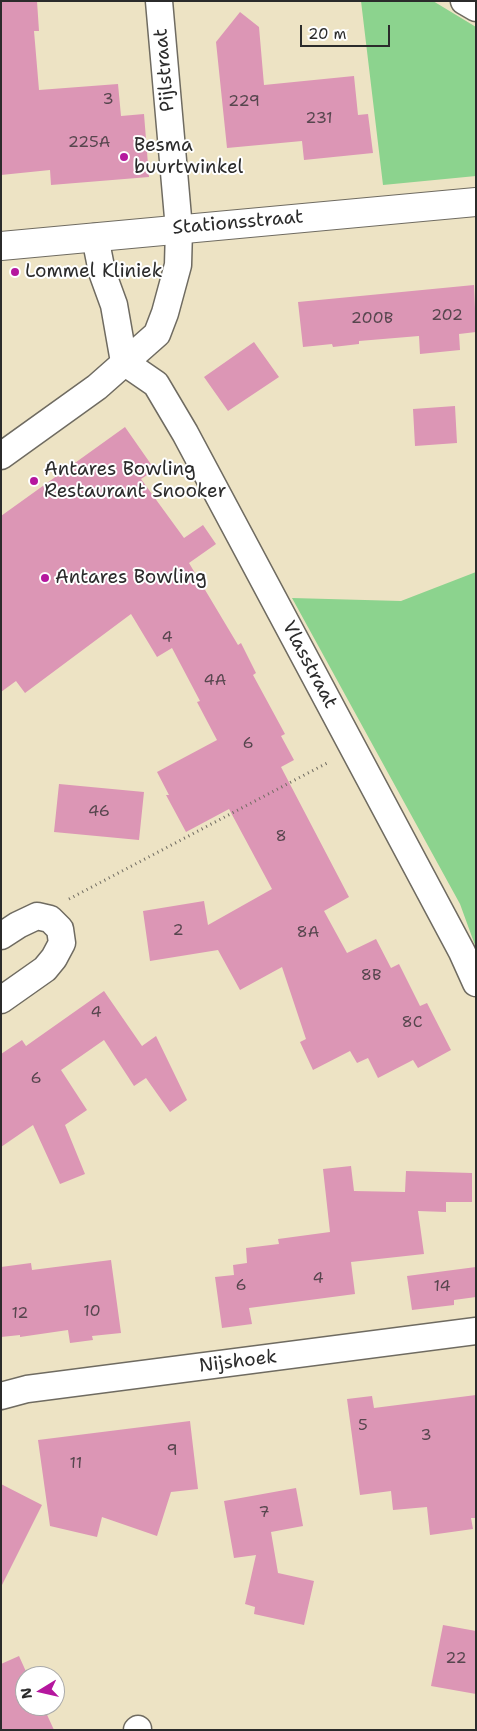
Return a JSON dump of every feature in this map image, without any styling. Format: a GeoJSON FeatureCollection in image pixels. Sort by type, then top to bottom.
{"type":"FeatureCollection","features":[{"type":"Feature","properties":{"kind":"main road","name":"Stationsstraat"},"geometry":{"type":"LineString","coordinates":[[1,246],[476,202]]}},
{"type":"Feature","properties":{"kind":"street","name":"Pijlstraat"},"geometry":{"type":"LineString","coordinates":[[1,456],[97,386],[157,334],[172,291],[178,265],[179,229],[159,1]]}},
{"type":"Feature","properties":{"kind":"street"},"geometry":{"type":"LineString","coordinates":[[464,1],[476,8]]}},
{"type":"Feature","properties":{"kind":"street"},"geometry":{"type":"LineString","coordinates":[[95,237],[102,272],[114,305],[124,362]]}},
{"type":"Feature","properties":{"kind":"street","name":"Vlasstraat"},"geometry":{"type":"LineString","coordinates":[[124,362],[156,384],[176,416],[462,952],[476,983]]}},
{"type":"Feature","properties":{"kind":"street"},"geometry":{"type":"LineString","coordinates":[[1,936],[18,924],[37,916],[50,918],[60,929],[62,943],[54,958],[45,969],[1,1000]]}},
{"type":"Feature","properties":{"kind":"street","name":"Nijshoek"},"geometry":{"type":"LineString","coordinates":[[1,1396],[27,1389],[476,1331]]}},
{"type":"Feature","properties":{"kind":"path"},"geometry":{"type":"LineString","coordinates":[[37,916],[354,749]]}},
{"type":"Feature","properties":{"kind":"green space"},"geometry":{"type":"Polygon","coordinates":[[[361,1],[433,1],[476,27],[476,176],[383,185],[361,1]]]}},
{"type":"Feature","properties":{"kind":"green space"},"geometry":{"type":"Polygon","coordinates":[[[476,572],[476,948],[460,904],[292,598],[401,601],[476,572]]]}},
{"type":"Feature","properties":{"kind":"building"},"geometry":{"type":"Polygon","coordinates":[[[1,1],[37,1],[39,31],[34,31],[39,90],[118,84],[121,116],[144,114],[149,177],[51,185],[50,170],[1,175],[1,1]]]}},
{"type":"Feature","properties":{"kind":"building"},"geometry":{"type":"Polygon","coordinates":[[[240,12],[259,27],[264,85],[354,76],[358,115],[368,114],[373,153],[304,160],[302,141],[227,148],[216,42],[240,12]]]}},
{"type":"Feature","properties":{"kind":"building"},"geometry":{"type":"Polygon","coordinates":[[[474,285],[476,332],[459,334],[460,350],[420,354],[419,336],[359,341],[359,344],[333,347],[332,344],[303,347],[298,302],[474,285]]]}},
{"type":"Feature","properties":{"kind":"building"},"geometry":{"type":"Polygon","coordinates":[[[254,342],[279,377],[228,411],[204,377],[254,342]]]}},
{"type":"Feature","properties":{"kind":"building"},"geometry":{"type":"Polygon","coordinates":[[[455,406],[457,443],[415,446],[413,409],[455,406]]]}},
{"type":"Feature","properties":{"kind":"building"},"geometry":{"type":"Polygon","coordinates":[[[125,427],[155,470],[141,479],[184,538],[203,525],[216,544],[189,563],[238,645],[241,643],[256,673],[253,675],[285,734],[281,736],[294,760],[281,767],[349,897],[324,911],[347,953],[376,939],[391,968],[399,964],[420,1006],[427,1003],[451,1050],[418,1068],[413,1060],[378,1078],[368,1058],[357,1063],[350,1051],[313,1070],[300,1042],[306,1039],[282,967],[240,990],[218,950],[150,961],[143,911],[204,901],[208,925],[272,889],[229,809],[186,832],[166,795],[169,795],[157,772],[217,740],[197,702],[200,701],[172,648],[157,657],[131,614],[25,693],[16,681],[1,692],[1,516],[125,427]]]}},
{"type":"Feature","properties":{"kind":"building"},"geometry":{"type":"Polygon","coordinates":[[[59,784],[144,792],[139,840],[54,832],[59,784]]]}},
{"type":"Feature","properties":{"kind":"building"},"geometry":{"type":"Polygon","coordinates":[[[104,991],[142,1046],[156,1036],[187,1100],[170,1112],[146,1078],[134,1086],[104,1040],[61,1070],[87,1110],[65,1125],[85,1174],[60,1184],[33,1125],[1,1147],[1,1054],[22,1040],[26,1046],[104,991]]]}},
{"type":"Feature","properties":{"kind":"building"},"geometry":{"type":"Polygon","coordinates":[[[351,1166],[354,1191],[405,1192],[406,1171],[472,1173],[472,1202],[446,1202],[446,1212],[418,1211],[424,1254],[351,1262],[355,1294],[249,1308],[252,1324],[222,1328],[215,1277],[234,1275],[233,1265],[247,1263],[246,1248],[279,1244],[278,1239],[330,1232],[323,1169],[351,1166]]]}},
{"type":"Feature","properties":{"kind":"building"},"geometry":{"type":"Polygon","coordinates":[[[111,1260],[121,1333],[92,1336],[93,1340],[70,1343],[68,1330],[20,1337],[20,1335],[1,1337],[1,1267],[31,1263],[32,1270],[111,1260]]]}},
{"type":"Feature","properties":{"kind":"building"},"geometry":{"type":"Polygon","coordinates":[[[476,1267],[476,1297],[454,1300],[454,1305],[412,1310],[407,1276],[476,1267]]]}},
{"type":"Feature","properties":{"kind":"building"},"geometry":{"type":"Polygon","coordinates":[[[476,1395],[476,1518],[471,1518],[473,1529],[430,1535],[427,1507],[393,1510],[391,1491],[360,1495],[347,1399],[372,1396],[374,1408],[476,1395]]]}},
{"type":"Feature","properties":{"kind":"building"},"geometry":{"type":"Polygon","coordinates":[[[190,1421],[198,1489],[171,1492],[157,1536],[102,1517],[97,1537],[50,1526],[38,1440],[190,1421]]]}},
{"type":"Feature","properties":{"kind":"building"},"geometry":{"type":"Polygon","coordinates":[[[1,1484],[42,1505],[1,1587],[1,1484]]]}},
{"type":"Feature","properties":{"kind":"building"},"geometry":{"type":"Polygon","coordinates":[[[296,1488],[303,1526],[271,1532],[278,1573],[314,1581],[304,1625],[254,1614],[255,1607],[245,1604],[256,1555],[234,1558],[224,1501],[296,1488]]]}},
{"type":"Feature","properties":{"kind":"building"},"geometry":{"type":"Polygon","coordinates":[[[443,1625],[476,1631],[476,1694],[431,1686],[443,1625]]]}},
{"type":"Feature","properties":{"kind":"building"},"geometry":{"type":"Polygon","coordinates":[[[19,1656],[24,1666],[15,1666],[15,1716],[48,1716],[54,1730],[1,1730],[1,1664],[19,1656]]]}},
{"type":"Feature","properties":{"kind":"place","name":"Besma buurtwinkel"},"geometry":{"type":"Point","coordinates":[124,157]}},
{"type":"Feature","properties":{"kind":"place","name":"Lommel Kliniek"},"geometry":{"type":"Point","coordinates":[15,272]}},
{"type":"Feature","properties":{"kind":"place","name":"Antares Bowling Restaurant Snooker"},"geometry":{"type":"Point","coordinates":[34,481]}},
{"type":"Feature","properties":{"kind":"place","name":"Antares Bowling"},"geometry":{"type":"Point","coordinates":[45,578]}}]}
